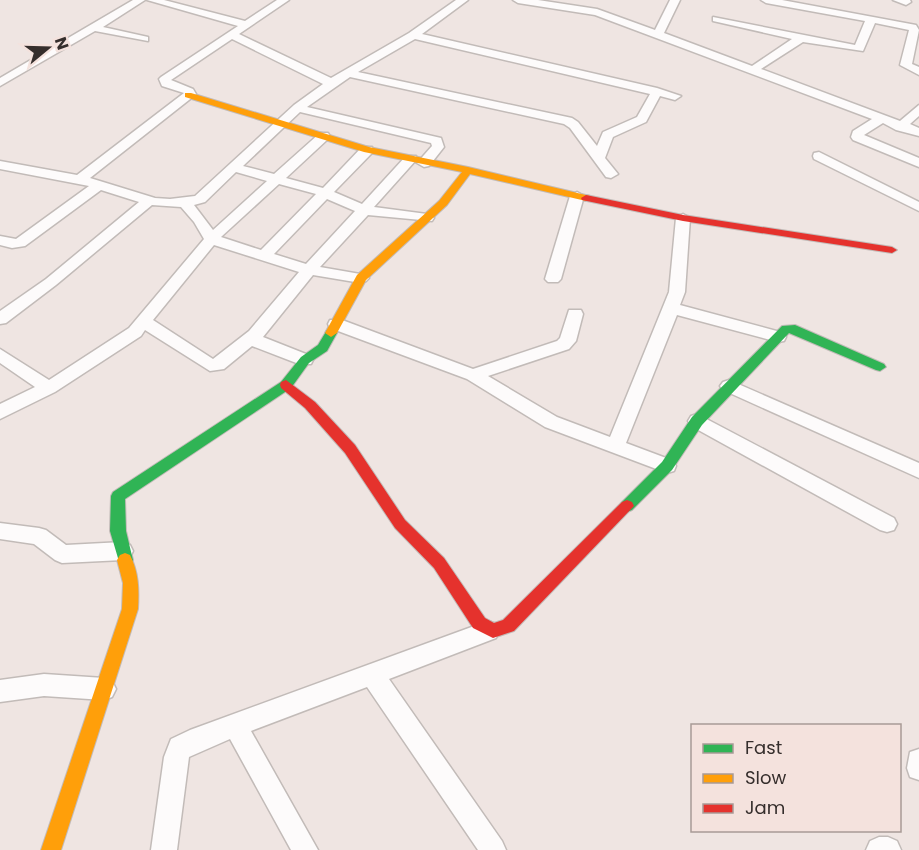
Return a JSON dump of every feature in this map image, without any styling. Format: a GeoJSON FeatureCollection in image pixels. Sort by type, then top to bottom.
{"type":"FeatureCollection","features":[{"type":"Feature","properties":{"kind":"street"},"geometry":{"type":"LineString","coordinates":[[0,83],[140,0]]}},
{"type":"Feature","properties":{"kind":"street"},"geometry":{"type":"LineString","coordinates":[[152,0],[248,25]]}},
{"type":"Feature","properties":{"kind":"street"},"geometry":{"type":"LineString","coordinates":[[188,96],[189,91],[166,84],[164,81],[281,0]]}},
{"type":"Feature","properties":{"kind":"street"},"geometry":{"type":"LineString","coordinates":[[0,165],[79,180],[150,200],[186,204],[200,199],[278,124],[331,83],[413,35],[463,0]]}},
{"type":"Feature","properties":{"kind":"street"},"geometry":{"type":"LineString","coordinates":[[518,0],[589,5],[658,34],[882,118],[900,127],[919,132]]}},
{"type":"Feature","properties":{"kind":"street"},"geometry":{"type":"LineString","coordinates":[[658,34],[675,0]]}},
{"type":"Feature","properties":{"kind":"street"},"geometry":{"type":"LineString","coordinates":[[766,0],[912,27],[914,29],[906,65],[919,72]]}},
{"type":"Feature","properties":{"kind":"street"},"geometry":{"type":"LineString","coordinates":[[823,10],[830,1]]}},
{"type":"Feature","properties":{"kind":"street"},"geometry":{"type":"LineString","coordinates":[[717,19],[859,49],[872,19]]}},
{"type":"Feature","properties":{"kind":"street"},"geometry":{"type":"LineString","coordinates":[[95,28],[144,39]]}},
{"type":"Feature","properties":{"kind":"street"},"geometry":{"type":"LineString","coordinates":[[232,35],[331,83]]}},
{"type":"Feature","properties":{"kind":"street"},"geometry":{"type":"LineString","coordinates":[[413,35],[675,96]]}},
{"type":"Feature","properties":{"kind":"street"},"geometry":{"type":"LineString","coordinates":[[753,70],[801,38]]}},
{"type":"Feature","properties":{"kind":"street"},"geometry":{"type":"LineString","coordinates":[[348,73],[563,119],[574,125],[611,174]]}},
{"type":"Feature","properties":{"kind":"street"},"geometry":{"type":"LineString","coordinates":[[599,158],[607,135],[642,119],[657,91]]}},
{"type":"Feature","properties":{"kind":"street"},"geometry":{"type":"LineString","coordinates":[[188,96],[367,150],[468,170],[576,196],[683,218],[892,250]]}},
{"type":"Feature","properties":{"kind":"street"},"geometry":{"type":"LineString","coordinates":[[79,180],[188,96]]}},
{"type":"Feature","properties":{"kind":"street"},"geometry":{"type":"LineString","coordinates":[[144,322],[215,366],[255,334],[364,210],[417,161],[438,147],[437,141],[298,108]]}},
{"type":"Feature","properties":{"kind":"street"},"geometry":{"type":"LineString","coordinates":[[900,127],[919,109]]}},
{"type":"Feature","properties":{"kind":"street"},"geometry":{"type":"LineString","coordinates":[[882,118],[857,134],[857,137],[919,163]]}},
{"type":"Feature","properties":{"kind":"street"},"geometry":{"type":"LineString","coordinates":[[0,412],[49,388],[124,340],[144,322],[211,239],[324,136]]}},
{"type":"Feature","properties":{"kind":"street"},"geometry":{"type":"LineString","coordinates":[[266,255],[367,150]]}},
{"type":"Feature","properties":{"kind":"street"},"geometry":{"type":"LineString","coordinates":[[819,156],[919,207]]}},
{"type":"Feature","properties":{"kind":"street"},"geometry":{"type":"LineString","coordinates":[[232,167],[326,193],[364,210],[427,218]]}},
{"type":"Feature","properties":{"kind":"street"},"geometry":{"type":"LineString","coordinates":[[51,850],[130,609],[131,583],[118,531],[118,496],[286,385],[305,360],[322,348],[361,279],[443,203],[468,170]]}},
{"type":"Feature","properties":{"kind":"street"},"geometry":{"type":"LineString","coordinates":[[0,240],[12,244],[20,243],[100,185]]}},
{"type":"Feature","properties":{"kind":"street"},"geometry":{"type":"LineString","coordinates":[[553,279],[576,196]]}},
{"type":"Feature","properties":{"kind":"street"},"geometry":{"type":"LineString","coordinates":[[0,319],[51,282],[150,200]]}},
{"type":"Feature","properties":{"kind":"street"},"geometry":{"type":"LineString","coordinates":[[186,204],[200,220],[211,239],[309,270],[361,279]]}},
{"type":"Feature","properties":{"kind":"street"},"geometry":{"type":"LineString","coordinates":[[615,446],[671,308],[679,282],[683,218]]}},
{"type":"Feature","properties":{"kind":"street"},"geometry":{"type":"LineString","coordinates":[[671,308],[778,337]]}},
{"type":"Feature","properties":{"kind":"street"},"geometry":{"type":"LineString","coordinates":[[473,375],[563,345],[568,341],[575,314]]}},
{"type":"Feature","properties":{"kind":"street"},"geometry":{"type":"LineString","coordinates":[[336,324],[473,375],[551,422],[667,466]]}},
{"type":"Feature","properties":{"kind":"street"},"geometry":{"type":"LineString","coordinates":[[165,850],[176,757],[180,748],[190,742],[488,631],[501,631],[508,627],[667,466],[697,421],[786,329],[793,328],[880,367]]}},
{"type":"Feature","properties":{"kind":"street"},"geometry":{"type":"LineString","coordinates":[[255,334],[256,342],[305,360]]}},
{"type":"Feature","properties":{"kind":"street"},"geometry":{"type":"LineString","coordinates":[[0,355],[49,388]]}},
{"type":"Feature","properties":{"kind":"street"},"geometry":{"type":"LineString","coordinates":[[286,385],[310,405],[350,448],[400,524],[439,563],[479,623],[488,631]]}},
{"type":"Feature","properties":{"kind":"street"},"geometry":{"type":"LineString","coordinates":[[729,386],[919,471]]}},
{"type":"Feature","properties":{"kind":"street"},"geometry":{"type":"LineString","coordinates":[[697,421],[887,524]]}},
{"type":"Feature","properties":{"kind":"street"},"geometry":{"type":"LineString","coordinates":[[0,531],[39,536],[62,554],[123,551]]}},
{"type":"Feature","properties":{"kind":"street"},"geometry":{"type":"LineString","coordinates":[[372,674],[493,850]]}},
{"type":"Feature","properties":{"kind":"street"},"geometry":{"type":"LineString","coordinates":[[0,691],[44,685],[104,689]]}},
{"type":"Feature","properties":{"kind":"street"},"geometry":{"type":"LineString","coordinates":[[235,725],[305,850]]}},
{"type":"Feature","properties":{"kind":"street"},"geometry":{"type":"LineString","coordinates":[[919,761],[919,768]]}},
{"type":"Feature","properties":{"kind":"street"},"geometry":{"type":"LineString","coordinates":[[879,850],[888,850]]}},
{"type":"Feature","properties":{"kind":"traffic: fast"},"geometry":{"type":"LineString","coordinates":[[627,506],[667,466],[697,421],[786,329],[795,329],[880,367]]}},
{"type":"Feature","properties":{"kind":"traffic: fast"},"geometry":{"type":"LineString","coordinates":[[125,560],[118,531],[118,496],[286,385],[305,360],[323,348],[331,333]]}},
{"type":"Feature","properties":{"kind":"traffic: slow"},"geometry":{"type":"LineString","coordinates":[[188,95],[367,150],[468,170],[586,198]]}},
{"type":"Feature","properties":{"kind":"traffic: slow"},"geometry":{"type":"LineString","coordinates":[[331,333],[361,278],[443,203],[468,170]]}},
{"type":"Feature","properties":{"kind":"traffic: slow"},"geometry":{"type":"LineString","coordinates":[[51,850],[130,609],[131,583],[125,560]]}},
{"type":"Feature","properties":{"kind":"traffic: jam"},"geometry":{"type":"LineString","coordinates":[[586,198],[683,218],[892,250]]}},
{"type":"Feature","properties":{"kind":"traffic: jam"},"geometry":{"type":"LineString","coordinates":[[286,385],[310,405],[350,449],[400,524],[439,563],[479,623],[493,631],[508,626],[627,506]]}}]}
